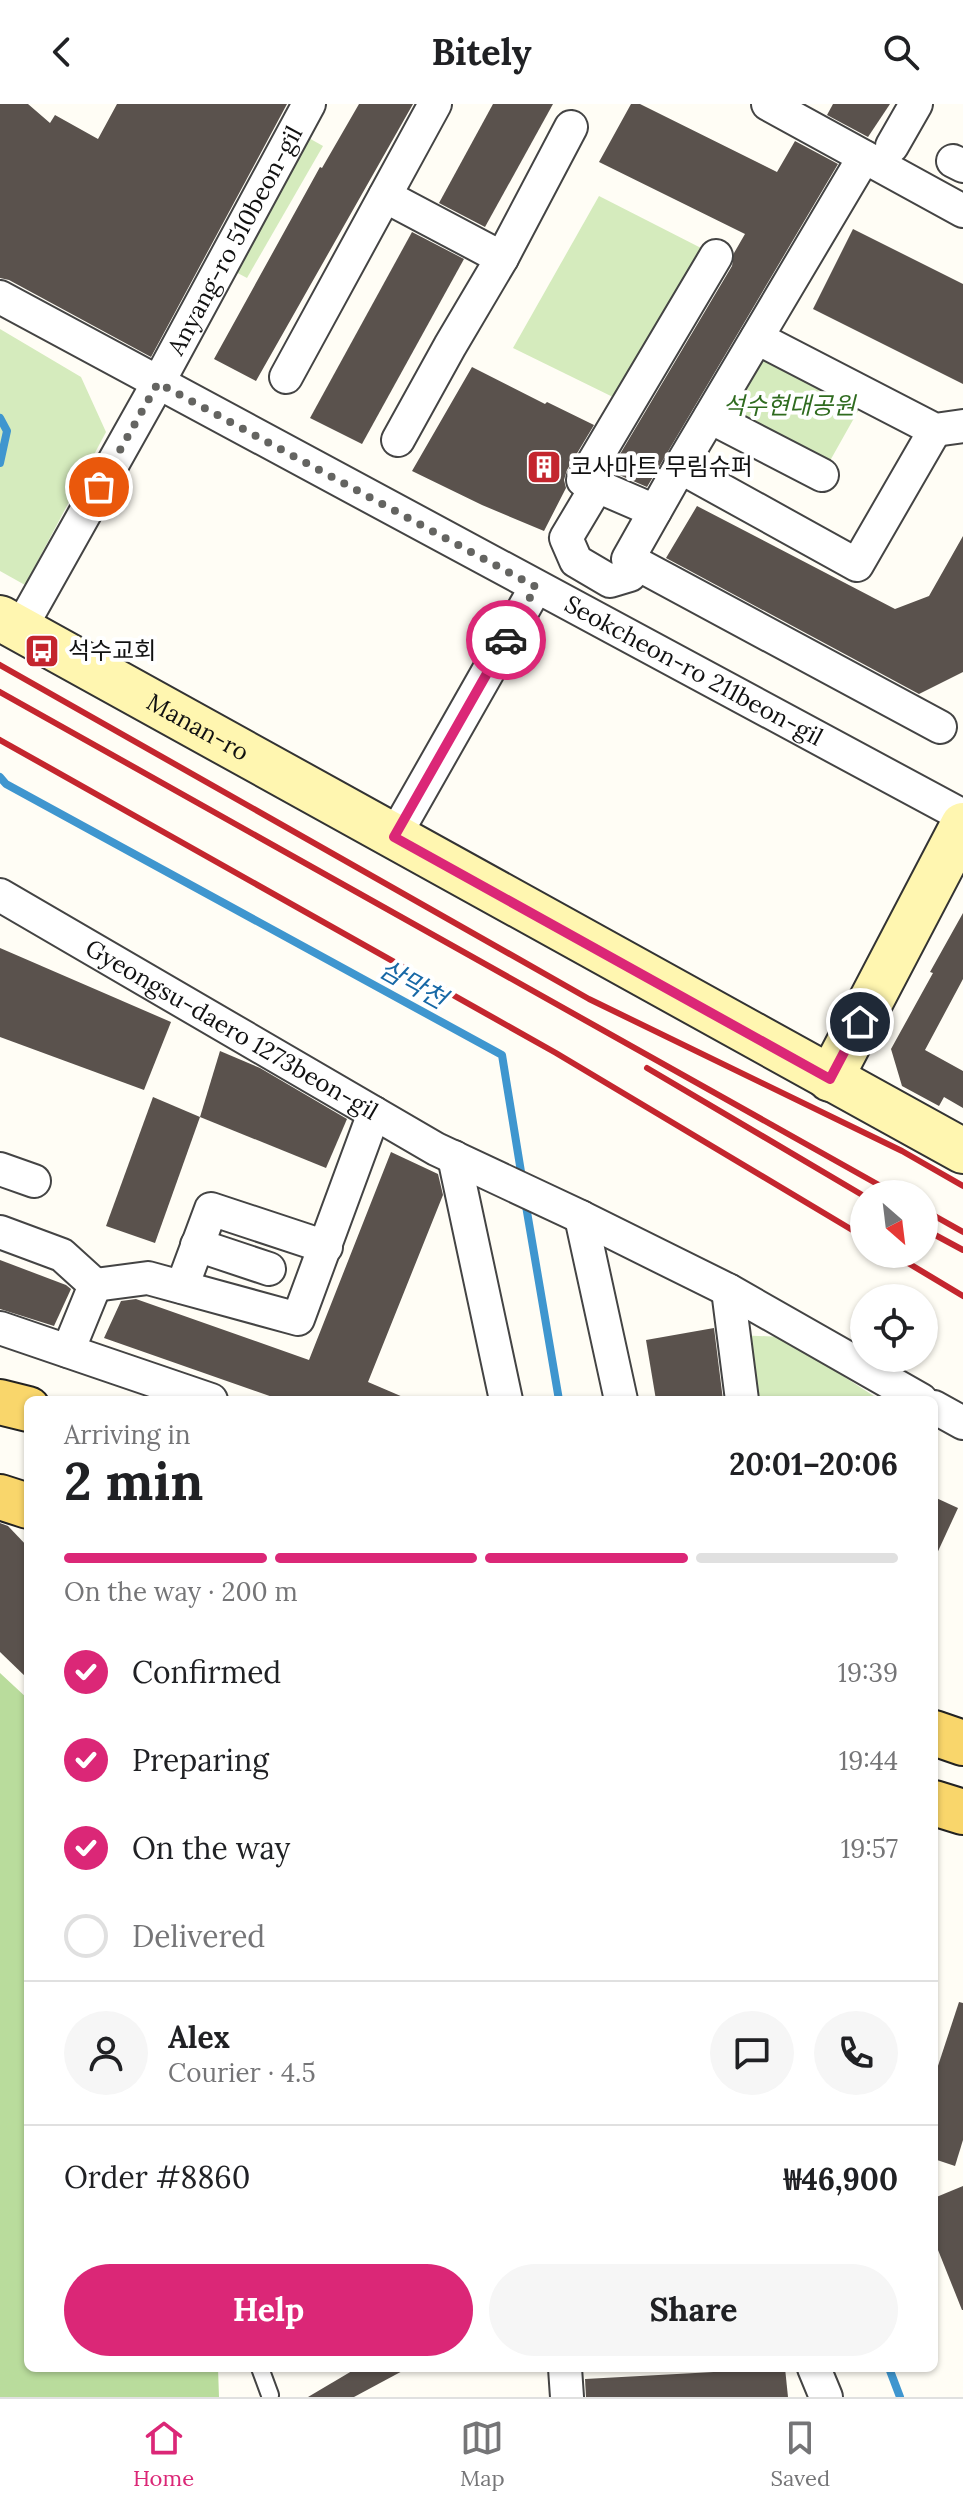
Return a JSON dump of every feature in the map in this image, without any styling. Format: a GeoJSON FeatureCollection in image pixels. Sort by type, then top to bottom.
{"type":"FeatureCollection","features":[{"type":"Feature","properties":{"kind":"main road"},"geometry":{"type":"LineString","coordinates":[[0,1402],[24,1408]]}},
{"type":"Feature","properties":{"kind":"main road"},"geometry":{"type":"LineString","coordinates":[[0,1497],[24,1505]]}},
{"type":"Feature","properties":{"kind":"main road"},"geometry":{"type":"LineString","coordinates":[[938,1734],[963,1743]]}},
{"type":"Feature","properties":{"kind":"main road"},"geometry":{"type":"LineString","coordinates":[[938,1804],[963,1812]]}},
{"type":"Feature","properties":{"kind":"street","name":"Anyang-ro 510beon-gil"},"geometry":{"type":"LineString","coordinates":[[7,622],[158,383],[309,104]]}},
{"type":"Feature","properties":{"kind":"street"},"geometry":{"type":"LineString","coordinates":[[286,377],[435,104]]}},
{"type":"Feature","properties":{"kind":"street"},"geometry":{"type":"LineString","coordinates":[[916,104],[878,151],[757,338],[628,559],[940,727]]}},
{"type":"Feature","properties":{"kind":"street"},"geometry":{"type":"LineString","coordinates":[[787,109],[878,151],[963,211]]}},
{"type":"Feature","properties":{"kind":"street"},"geometry":{"type":"LineString","coordinates":[[398,440],[502,258],[571,127]]}},
{"type":"Feature","properties":{"kind":"street"},"geometry":{"type":"LineString","coordinates":[[385,196],[502,258]]}},
{"type":"Feature","properties":{"kind":"street"},"geometry":{"type":"LineString","coordinates":[[655,511],[583,480],[716,256]]}},
{"type":"Feature","properties":{"kind":"street","name":"Seokcheon-ro 211beon-gil"},"geometry":{"type":"LineString","coordinates":[[0,297],[963,816]]}},
{"type":"Feature","properties":{"kind":"street"},"geometry":{"type":"LineString","coordinates":[[680,467],[857,565],[949,428],[757,338]]}},
{"type":"Feature","properties":{"kind":"street"},"geometry":{"type":"LineString","coordinates":[[710,417],[822,475]]}},
{"type":"Feature","properties":{"kind":"street"},"geometry":{"type":"LineString","coordinates":[[597,486],[566,538],[576,561],[610,581],[630,575]]}},
{"type":"Feature","properties":{"kind":"street"},"geometry":{"type":"LineString","coordinates":[[394,837],[536,587]]}},
{"type":"Feature","properties":{"kind":"street","name":"Manan-ro"},"geometry":{"type":"LineString","coordinates":[[7,622],[963,1151]]}},
{"type":"Feature","properties":{"kind":"street"},"geometry":{"type":"LineString","coordinates":[[830,1079],[963,825]]}},
{"type":"Feature","properties":{"kind":"street","name":"Gyeongsu-daero 1273beon-gil"},"geometry":{"type":"LineString","coordinates":[[0,895],[374,1113],[459,1160],[575,1214]]}},
{"type":"Feature","properties":{"kind":"street"},"geometry":{"type":"LineString","coordinates":[[0,1232],[62,1255],[95,1285],[148,1278],[298,1319],[374,1113]]}},
{"type":"Feature","properties":{"kind":"street"},"geometry":{"type":"LineString","coordinates":[[459,1160],[505,1396]]}},
{"type":"Feature","properties":{"kind":"street"},"geometry":{"type":"LineString","coordinates":[[0,1169],[34,1181]]}},
{"type":"Feature","properties":{"kind":"street"},"geometry":{"type":"LineString","coordinates":[[182,1287],[211,1209],[326,1247]]}},
{"type":"Feature","properties":{"kind":"street"},"geometry":{"type":"LineString","coordinates":[[575,1214],[728,1290],[914,1396]]}},
{"type":"Feature","properties":{"kind":"street"},"geometry":{"type":"LineString","coordinates":[[575,1214],[620,1396]]}},
{"type":"Feature","properties":{"kind":"street"},"geometry":{"type":"LineString","coordinates":[[197,1245],[269,1269]]}},
{"type":"Feature","properties":{"kind":"street"},"geometry":{"type":"LineString","coordinates":[[68,1351],[95,1285]]}},
{"type":"Feature","properties":{"kind":"street"},"geometry":{"type":"LineString","coordinates":[[728,1290],[741,1396]]}},
{"type":"Feature","properties":{"kind":"street"},"geometry":{"type":"LineString","coordinates":[[0,1328],[199,1396]]}},
{"type":"Feature","properties":{"kind":"street"},"geometry":{"type":"LineString","coordinates":[[783,1337],[874,1396]]}},
{"type":"Feature","properties":{"kind":"street"},"geometry":{"type":"LineString","coordinates":[[938,1409],[963,1423]]}},
{"type":"Feature","properties":{"kind":"street"},"geometry":{"type":"LineString","coordinates":[[565,2372],[567,2397]]}},
{"type":"Feature","properties":{"kind":"street"},"geometry":{"type":"LineString","coordinates":[[816,2372],[826,2397]]}},
{"type":"Feature","properties":{"kind":"lane"},"geometry":{"type":"LineString","coordinates":[[261,2372],[270,2395]]}},
{"type":"Feature","properties":{"kind":"green space"},"geometry":{"type":"Polygon","coordinates":[[[307,137],[323,146],[247,278],[232,270],[307,137]]]}},
{"type":"Feature","properties":{"kind":"green space"},"geometry":{"type":"Polygon","coordinates":[[[599,196],[703,249],[617,399],[513,348],[599,196]]]}},
{"type":"Feature","properties":{"kind":"green space"},"geometry":{"type":"Polygon","coordinates":[[[0,329],[81,377],[106,432],[25,585],[0,571],[0,329]]]}},
{"type":"Feature","properties":{"kind":"green space","name":"석수현대공원"},"geometry":{"type":"Polygon","coordinates":[[[757,338],[867,395],[822,475],[710,417],[757,338]]]}},
{"type":"Feature","properties":{"kind":"green space"},"geometry":{"type":"Polygon","coordinates":[[[736,1335],[783,1337],[874,1396],[742,1396],[736,1335]]]}},
{"type":"Feature","properties":{"kind":"green space"},"geometry":{"type":"Polygon","coordinates":[[[0,1673],[24,1695],[24,2372],[218,2372],[219,2397],[0,2397],[0,1673]]]}},
{"type":"Feature","properties":{"kind":"building"},"geometry":{"type":"Polygon","coordinates":[[[0,104],[28,104],[50,123],[55,115],[98,139],[117,104],[287,104],[151,357],[0,278],[0,104]]]}},
{"type":"Feature","properties":{"kind":"building"},"geometry":{"type":"Polygon","coordinates":[[[359,104],[413,104],[256,381],[214,359],[320,167],[359,104]]]}},
{"type":"Feature","properties":{"kind":"building"},"geometry":{"type":"Polygon","coordinates":[[[493,104],[553,104],[485,227],[439,203],[493,104]]]}},
{"type":"Feature","properties":{"kind":"building"},"geometry":{"type":"Polygon","coordinates":[[[631,104],[640,104],[777,172],[795,141],[838,164],[647,487],[610,471],[732,266],[734,253],[745,234],[599,162],[631,104]]]}},
{"type":"Feature","properties":{"kind":"building"},"geometry":{"type":"Polygon","coordinates":[[[833,104],[890,104],[868,137],[827,115],[833,104]]]}},
{"type":"Feature","properties":{"kind":"building"},"geometry":{"type":"Polygon","coordinates":[[[853,229],[963,284],[963,384],[813,309],[853,229]]]}},
{"type":"Feature","properties":{"kind":"building"},"geometry":{"type":"Polygon","coordinates":[[[412,232],[464,259],[362,444],[310,418],[412,232]]]}},
{"type":"Feature","properties":{"kind":"building"},"geometry":{"type":"Polygon","coordinates":[[[472,367],[594,425],[567,470],[564,480],[566,488],[544,531],[412,471],[472,367]]]}},
{"type":"Feature","properties":{"kind":"building"},"geometry":{"type":"Polygon","coordinates":[[[697,506],[895,609],[929,596],[963,536],[963,672],[919,694],[666,558],[697,506]]]}},
{"type":"Feature","properties":{"kind":"building"},"geometry":{"type":"Polygon","coordinates":[[[963,913],[963,979],[925,1050],[963,1071],[963,1108],[944,1097],[939,1106],[902,1086],[891,1049],[963,913]]]}},
{"type":"Feature","properties":{"kind":"building"},"geometry":{"type":"Polygon","coordinates":[[[0,948],[171,1022],[144,1090],[0,1037],[0,948]]]}},
{"type":"Feature","properties":{"kind":"building"},"geometry":{"type":"Polygon","coordinates":[[[220,1051],[260,1068],[347,1119],[326,1168],[200,1117],[220,1051]]]}},
{"type":"Feature","properties":{"kind":"building"},"geometry":{"type":"Polygon","coordinates":[[[153,1097],[200,1117],[155,1243],[106,1226],[153,1097]]]}},
{"type":"Feature","properties":{"kind":"building"},"geometry":{"type":"Polygon","coordinates":[[[391,1152],[438,1174],[443,1195],[368,1382],[401,1396],[270,1396],[104,1338],[121,1301],[136,1299],[309,1360],[391,1152]]]}},
{"type":"Feature","properties":{"kind":"building"},"geometry":{"type":"Polygon","coordinates":[[[0,1260],[71,1289],[54,1326],[0,1309],[0,1260]]]}},
{"type":"Feature","properties":{"kind":"building"},"geometry":{"type":"Polygon","coordinates":[[[714,1328],[722,1396],[655,1396],[646,1340],[714,1328]]]}},
{"type":"Feature","properties":{"kind":"building"},"geometry":{"type":"Polygon","coordinates":[[[938,1499],[958,1508],[938,1551],[938,1499]]]}},
{"type":"Feature","properties":{"kind":"building"},"geometry":{"type":"Polygon","coordinates":[[[0,1523],[8,1526],[24,1543],[24,1675],[0,1652],[0,1523]]]}},
{"type":"Feature","properties":{"kind":"building"},"geometry":{"type":"Polygon","coordinates":[[[959,2002],[963,2003],[963,2140],[955,2166],[938,2160],[938,2066],[959,2002]]]}},
{"type":"Feature","properties":{"kind":"building"},"geometry":{"type":"Polygon","coordinates":[[[963,2186],[963,2310],[938,2250],[938,2196],[963,2186]]]}},
{"type":"Feature","properties":{"kind":"building"},"geometry":{"type":"Polygon","coordinates":[[[350,2372],[401,2372],[354,2397],[308,2397],[350,2372]]]}},
{"type":"Feature","properties":{"kind":"building"},"geometry":{"type":"Polygon","coordinates":[[[712,2372],[785,2372],[788,2397],[586,2397],[585,2379],[712,2372]]]}},
{"type":"Feature","properties":{"kind":"waterway","name":"삼막천"},"geometry":{"type":"LineString","coordinates":[[0,418],[7,431],[0,463]]}},
{"type":"Feature","properties":{"kind":"waterway","name":"삼막천"},"geometry":{"type":"LineString","coordinates":[[0,777],[6,784],[502,1055],[522,1178]]}},
{"type":"Feature","properties":{"kind":"waterway","name":"삼막천"},"geometry":{"type":"LineString","coordinates":[[525,1200],[558,1396]]}},
{"type":"Feature","properties":{"kind":"waterway","name":"삼막천"},"geometry":{"type":"LineString","coordinates":[[891,2372],[900,2397]]}},
{"type":"Feature","properties":{"kind":"railway"},"geometry":{"type":"LineString","coordinates":[[0,665],[589,999],[902,1151],[963,1186]]}},
{"type":"Feature","properties":{"kind":"railway"},"geometry":{"type":"LineString","coordinates":[[0,692],[870,1180]]}},
{"type":"Feature","properties":{"kind":"railway"},"geometry":{"type":"LineString","coordinates":[[0,740],[556,1053],[850,1229]]}},
{"type":"Feature","properties":{"kind":"railway"},"geometry":{"type":"LineString","coordinates":[[647,1068],[850,1188]]}},
{"type":"Feature","properties":{"kind":"railway"},"geometry":{"type":"LineString","coordinates":[[938,1218],[963,1232]]}},
{"type":"Feature","properties":{"kind":"railway"},"geometry":{"type":"LineString","coordinates":[[938,1237],[963,1250]]}},
{"type":"Feature","properties":{"kind":"railway"},"geometry":{"type":"LineString","coordinates":[[916,1268],[963,1296]]}},
{"type":"Feature","properties":{"kind":"way so far"},"geometry":{"type":"LineString","coordinates":[[99,487],[158,383],[536,587],[506,640]]}},
{"type":"Feature","properties":{"kind":"place","name":"코사마트 무림슈퍼"},"geometry":{"type":"Point","coordinates":[544,467]}},
{"type":"Feature","properties":{"kind":"place","name":"석수교회"},"geometry":{"type":"Point","coordinates":[42,651]}},
{"type":"Feature","properties":{"kind":"route"},"geometry":{"type":"LineString","coordinates":[[506,640],[394,837],[830,1079],[860,1022]]}}]}
